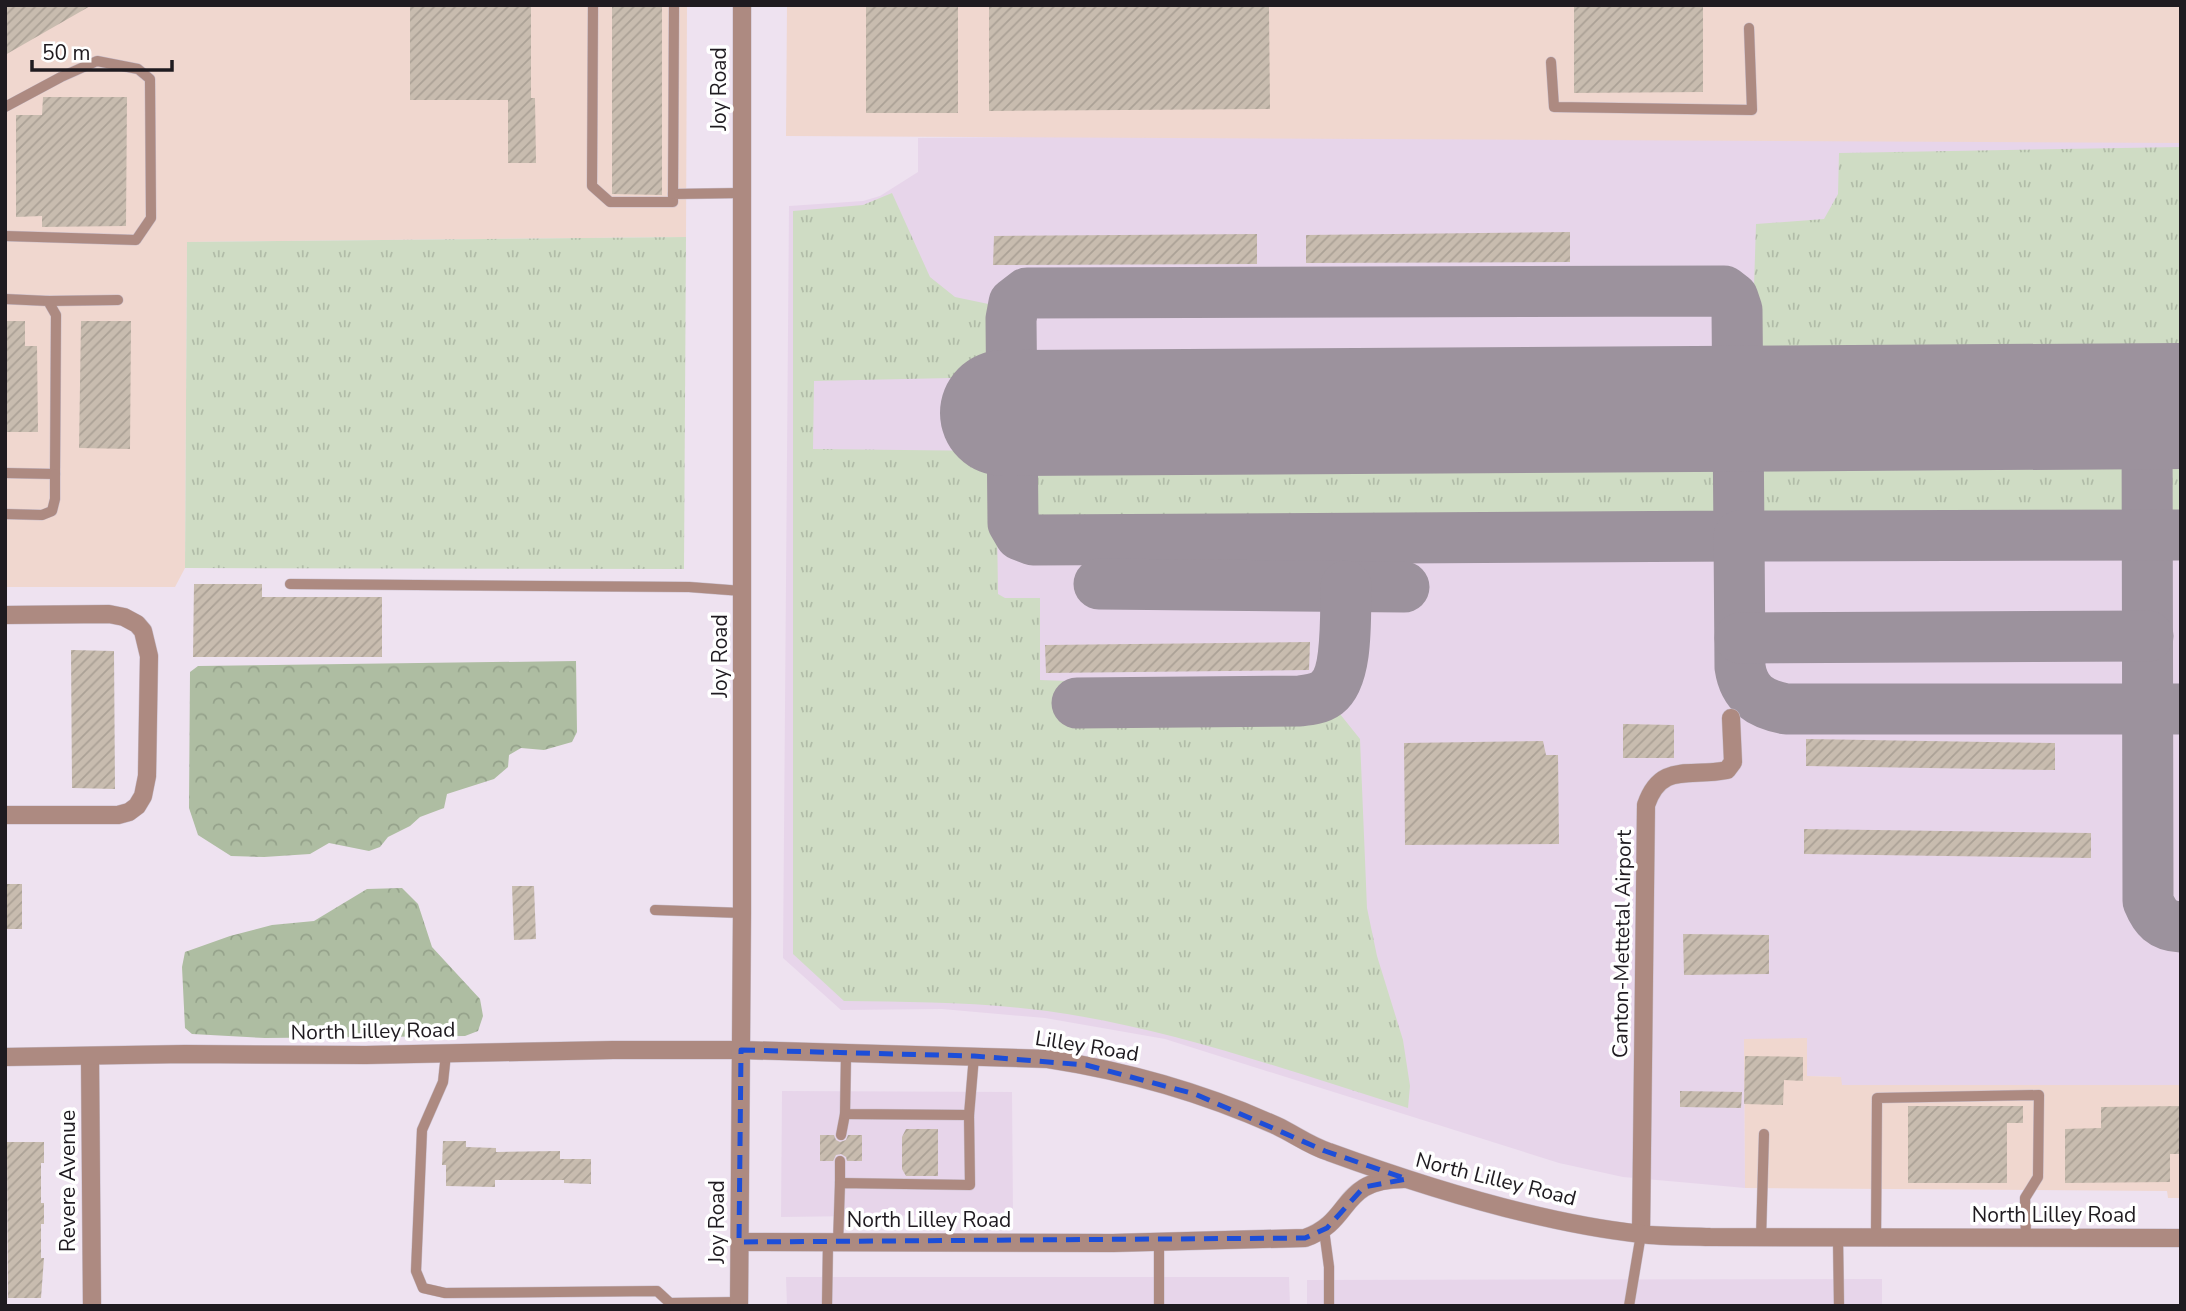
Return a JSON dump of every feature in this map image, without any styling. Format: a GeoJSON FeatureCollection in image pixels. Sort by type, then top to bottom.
{"type":"FeatureCollection","features":[{"type":"Feature","properties":{"kind":"street","name":"Joy Road"},"geometry":{"type":"LineString","coordinates":[[739,1304],[742,5]]}},
{"type":"Feature","properties":{"kind":"street"},"geometry":{"type":"LineString","coordinates":[[5,615],[109,614],[124,617],[143,631],[149,656],[147,776],[138,806],[118,815],[5,815]]}},
{"type":"Feature","properties":{"kind":"street","name":"Canton-Mettetal Airport"},"geometry":{"type":"LineString","coordinates":[[1641,1234],[1647,805],[1652,789],[1661,778],[1682,773],[1711,774],[1727,770],[1732,762],[1731,718]]}},
{"type":"Feature","properties":{"kind":"street","name":"North Lilley Road"},"geometry":{"type":"LineString","coordinates":[[5,1057],[741,1050]]}},
{"type":"Feature","properties":{"kind":"street","name":"Lilley Road"},"geometry":{"type":"LineString","coordinates":[[741,1050],[1048,1059],[1086,1065],[1147,1079],[1195,1094],[1276,1126],[1325,1151],[1407,1179]]}},
{"type":"Feature","properties":{"kind":"street","name":"Revere Avenue"},"geometry":{"type":"LineString","coordinates":[[90,1056],[92,1306]]}},
{"type":"Feature","properties":{"kind":"street","name":"North Lilley Road"},"geometry":{"type":"LineString","coordinates":[[739,1242],[1159,1242],[1305,1238],[1324,1230],[1337,1218],[1346,1201],[1364,1187],[1385,1179],[1407,1179],[1524,1212],[1641,1234],[1761,1238],[2181,1238]]}},
{"type":"Feature","properties":{"kind":"lane"},"geometry":{"type":"LineString","coordinates":[[593,5],[592,186],[610,202],[673,202],[674,5]]}},
{"type":"Feature","properties":{"kind":"lane"},"geometry":{"type":"LineString","coordinates":[[1551,62],[1554,107],[1752,110],[1749,28]]}},
{"type":"Feature","properties":{"kind":"lane"},"geometry":{"type":"LineString","coordinates":[[5,107],[97,61],[138,68],[150,79],[151,218],[136,240],[5,236]]}},
{"type":"Feature","properties":{"kind":"lane"},"geometry":{"type":"LineString","coordinates":[[673,194],[742,192]]}},
{"type":"Feature","properties":{"kind":"lane"},"geometry":{"type":"LineString","coordinates":[[5,299],[118,300]]}},
{"type":"Feature","properties":{"kind":"lane"},"geometry":{"type":"LineString","coordinates":[[5,514],[42,515],[52,511],[55,499],[57,315],[48,301]]}},
{"type":"Feature","properties":{"kind":"lane"},"geometry":{"type":"LineString","coordinates":[[5,473],[55,474]]}},
{"type":"Feature","properties":{"kind":"lane"},"geometry":{"type":"LineString","coordinates":[[290,584],[689,587],[742,591]]}},
{"type":"Feature","properties":{"kind":"lane"},"geometry":{"type":"LineString","coordinates":[[655,911],[742,913]]}},
{"type":"Feature","properties":{"kind":"lane"},"geometry":{"type":"LineString","coordinates":[[446,1054],[443,1082],[422,1130],[416,1272],[424,1288],[445,1293],[657,1291],[670,1303],[739,1304]]}},
{"type":"Feature","properties":{"kind":"lane"},"geometry":{"type":"LineString","coordinates":[[841,1135],[845,1114],[846,1055]]}},
{"type":"Feature","properties":{"kind":"lane"},"geometry":{"type":"LineString","coordinates":[[840,1183],[970,1185],[969,1115],[974,1056]]}},
{"type":"Feature","properties":{"kind":"lane"},"geometry":{"type":"LineString","coordinates":[[1876,1238],[1877,1098],[2039,1096],[2038,1177],[2025,1198],[2026,1238]]}},
{"type":"Feature","properties":{"kind":"lane"},"geometry":{"type":"LineString","coordinates":[[845,1114],[969,1115]]}},
{"type":"Feature","properties":{"kind":"lane"},"geometry":{"type":"LineString","coordinates":[[1761,1238],[1763,1134]]}},
{"type":"Feature","properties":{"kind":"lane"},"geometry":{"type":"LineString","coordinates":[[827,1306],[840,1161]]}},
{"type":"Feature","properties":{"kind":"lane"},"geometry":{"type":"LineString","coordinates":[[1324,1230],[1329,1267],[1329,1306]]}},
{"type":"Feature","properties":{"kind":"lane"},"geometry":{"type":"LineString","coordinates":[[1629,1306],[1641,1234]]}},
{"type":"Feature","properties":{"kind":"lane"},"geometry":{"type":"LineString","coordinates":[[1838,1238],[1839,1306]]}},
{"type":"Feature","properties":{"kind":"lane"},"geometry":{"type":"LineString","coordinates":[[1159,1242],[1160,1306]]}},
{"type":"Feature","properties":{"kind":"highlighted area"},"geometry":{"type":"Polygon","coordinates":[[[741,1050],[974,1056],[1086,1065],[1195,1094],[1325,1151],[1407,1179],[1364,1187],[1327,1228],[1305,1238],[739,1242],[741,1050]]]}},
{"type":"Feature","properties":{"kind":"shaded area"},"geometry":{"type":"Polygon","coordinates":[[[5,5],[687,5],[686,237],[187,242],[185,568],[175,587],[5,587],[5,5]]]}},
{"type":"Feature","properties":{"kind":"shaded area"},"geometry":{"type":"Polygon","coordinates":[[[787,5],[2181,5],[2181,143],[786,136],[787,5]]]}},
{"type":"Feature","properties":{"kind":"shaded area"},"geometry":{"type":"Polygon","coordinates":[[[1279,134],[2181,137],[2181,1085],[1841,1085],[1841,1077],[1806,1076],[1744,1039],[1745,1188],[1623,1177],[1559,1163],[1165,1039],[1045,1018],[942,1009],[841,1010],[783,958],[789,206],[863,201],[880,196],[918,172],[918,138],[1279,134]]]}},
{"type":"Feature","properties":{"kind":"shaded area"},"geometry":{"type":"Polygon","coordinates":[[[1807,1038],[1807,1076],[1841,1077],[1842,1085],[2181,1085],[2181,1198],[2168,1198],[2167,1191],[1745,1188],[1744,1039],[1807,1038]]]}},
{"type":"Feature","properties":{"kind":"shaded area"},"geometry":{"type":"Polygon","coordinates":[[[782,1091],[1012,1092],[1013,1214],[781,1217],[782,1091]]]}},
{"type":"Feature","properties":{"kind":"shaded area"},"geometry":{"type":"Polygon","coordinates":[[[786,1277],[1289,1277],[1290,1306],[787,1306],[786,1277]]]}},
{"type":"Feature","properties":{"kind":"shaded area"},"geometry":{"type":"Polygon","coordinates":[[[1882,1279],[1882,1306],[1307,1306],[1307,1280],[1882,1279]]]}},
{"type":"Feature","properties":{"kind":"green space"},"geometry":{"type":"Polygon","coordinates":[[[2181,147],[2181,372],[1758,375],[1752,349],[1756,224],[1824,219],[1838,194],[1839,153],[2181,147]]]}},
{"type":"Feature","properties":{"kind":"green space"},"geometry":{"type":"Polygon","coordinates":[[[892,193],[930,277],[955,297],[998,306],[997,377],[814,381],[813,449],[996,451],[998,594],[1005,598],[1040,598],[1040,680],[1069,681],[1069,714],[1319,714],[1330,709],[1340,714],[1360,739],[1367,908],[1377,956],[1403,1040],[1410,1086],[1408,1108],[1184,1039],[1093,1019],[997,1006],[844,1001],[793,954],[793,211],[863,205],[892,193]]]}},
{"type":"Feature","properties":{"kind":"green space"},"geometry":{"type":"Polygon","coordinates":[[[686,237],[684,569],[185,568],[187,242],[686,237]]]}},
{"type":"Feature","properties":{"kind":"green space"},"geometry":{"type":"Polygon","coordinates":[[[2119,444],[2125,446],[2128,454],[2130,489],[2125,514],[2076,523],[1804,525],[1758,516],[1752,473],[1756,446],[2119,444]]]}},
{"type":"Feature","properties":{"kind":"green space"},"geometry":{"type":"Polygon","coordinates":[[[2181,444],[2181,517],[2168,514],[2160,471],[2165,448],[2181,444]]]}},
{"type":"Feature","properties":{"kind":"green space"},"geometry":{"type":"Polygon","coordinates":[[[1697,447],[1715,450],[1719,483],[1716,516],[1665,525],[1064,526],[1036,518],[1028,499],[1031,461],[1048,450],[1697,447]]]}},
{"type":"Feature","properties":{"kind":"green space"},"geometry":{"type":"Polygon","coordinates":[[[576,661],[577,732],[572,742],[544,750],[521,748],[509,755],[508,767],[494,779],[447,794],[444,808],[420,817],[410,826],[388,837],[380,847],[369,851],[329,843],[310,854],[231,856],[198,835],[189,808],[190,672],[198,666],[576,661]]]}},
{"type":"Feature","properties":{"kind":"green space"},"geometry":{"type":"Polygon","coordinates":[[[402,888],[418,904],[432,947],[480,999],[483,1016],[478,1031],[465,1036],[265,1038],[192,1034],[185,1028],[182,967],[185,952],[272,925],[314,921],[367,889],[402,888]]]}},
{"type":"Feature","properties":{"kind":"building"},"geometry":{"type":"Polygon","coordinates":[[[5,5],[92,5],[5,55],[5,5]]]}},
{"type":"Feature","properties":{"kind":"building"},"geometry":{"type":"Polygon","coordinates":[[[410,5],[531,5],[531,98],[535,98],[536,163],[508,163],[508,100],[410,100],[410,5]]]}},
{"type":"Feature","properties":{"kind":"building"},"geometry":{"type":"Polygon","coordinates":[[[612,5],[662,5],[662,195],[612,194],[612,5]]]}},
{"type":"Feature","properties":{"kind":"building"},"geometry":{"type":"Polygon","coordinates":[[[866,5],[958,5],[958,113],[866,113],[866,5]]]}},
{"type":"Feature","properties":{"kind":"building"},"geometry":{"type":"Polygon","coordinates":[[[989,5],[1269,5],[1270,109],[989,111],[989,5]]]}},
{"type":"Feature","properties":{"kind":"building"},"geometry":{"type":"Polygon","coordinates":[[[1574,5],[1703,5],[1703,92],[1574,93],[1574,5]]]}},
{"type":"Feature","properties":{"kind":"building"},"geometry":{"type":"Polygon","coordinates":[[[43,97],[127,97],[126,226],[42,227],[42,216],[16,217],[16,115],[42,115],[43,97]]]}},
{"type":"Feature","properties":{"kind":"building"},"geometry":{"type":"Polygon","coordinates":[[[1570,232],[1570,262],[1306,263],[1306,235],[1570,232]]]}},
{"type":"Feature","properties":{"kind":"building"},"geometry":{"type":"Polygon","coordinates":[[[1257,234],[1257,264],[993,265],[994,236],[1257,234]]]}},
{"type":"Feature","properties":{"kind":"building"},"geometry":{"type":"Polygon","coordinates":[[[5,321],[25,321],[25,346],[37,346],[38,432],[5,432],[5,321]]]}},
{"type":"Feature","properties":{"kind":"building"},"geometry":{"type":"Polygon","coordinates":[[[81,321],[131,321],[130,449],[79,448],[81,321]]]}},
{"type":"Feature","properties":{"kind":"building"},"geometry":{"type":"Polygon","coordinates":[[[194,584],[262,584],[262,597],[382,597],[382,657],[193,657],[194,584]]]}},
{"type":"Feature","properties":{"kind":"building"},"geometry":{"type":"Polygon","coordinates":[[[1310,642],[1309,670],[1046,673],[1045,645],[1310,642]]]}},
{"type":"Feature","properties":{"kind":"building"},"geometry":{"type":"Polygon","coordinates":[[[71,650],[114,651],[115,789],[72,788],[71,650]]]}},
{"type":"Feature","properties":{"kind":"building"},"geometry":{"type":"Polygon","coordinates":[[[1623,724],[1674,725],[1674,758],[1623,758],[1623,724]]]}},
{"type":"Feature","properties":{"kind":"building"},"geometry":{"type":"Polygon","coordinates":[[[1806,739],[2055,743],[2055,770],[1806,766],[1806,739]]]}},
{"type":"Feature","properties":{"kind":"building"},"geometry":{"type":"Polygon","coordinates":[[[1543,741],[1546,755],[1558,755],[1559,844],[1405,845],[1404,743],[1543,741]]]}},
{"type":"Feature","properties":{"kind":"building"},"geometry":{"type":"Polygon","coordinates":[[[1804,829],[2091,833],[2091,858],[1804,854],[1804,829]]]}},
{"type":"Feature","properties":{"kind":"building"},"geometry":{"type":"Polygon","coordinates":[[[5,884],[22,884],[22,929],[5,929],[5,884]]]}},
{"type":"Feature","properties":{"kind":"building"},"geometry":{"type":"Polygon","coordinates":[[[512,886],[534,886],[536,939],[514,940],[512,886]]]}},
{"type":"Feature","properties":{"kind":"building"},"geometry":{"type":"Polygon","coordinates":[[[1683,934],[1769,935],[1769,974],[1684,975],[1683,934]]]}},
{"type":"Feature","properties":{"kind":"building"},"geometry":{"type":"Polygon","coordinates":[[[1745,1056],[1803,1057],[1803,1081],[1784,1080],[1783,1105],[1744,1104],[1745,1056]]]}},
{"type":"Feature","properties":{"kind":"building"},"geometry":{"type":"Polygon","coordinates":[[[1680,1091],[1742,1092],[1741,1108],[1680,1107],[1680,1091]]]}},
{"type":"Feature","properties":{"kind":"building"},"geometry":{"type":"Polygon","coordinates":[[[1908,1106],[2023,1106],[2023,1123],[2007,1123],[2007,1183],[1908,1183],[1908,1106]]]}},
{"type":"Feature","properties":{"kind":"building"},"geometry":{"type":"Polygon","coordinates":[[[2181,1106],[2181,1154],[2170,1154],[2170,1182],[2065,1183],[2065,1129],[2101,1128],[2101,1107],[2181,1106]]]}},
{"type":"Feature","properties":{"kind":"building"},"geometry":{"type":"Polygon","coordinates":[[[906,1129],[938,1129],[938,1176],[906,1176],[902,1169],[902,1137],[906,1129]]]}},
{"type":"Feature","properties":{"kind":"building"},"geometry":{"type":"Polygon","coordinates":[[[820,1135],[834,1135],[840,1142],[846,1140],[848,1135],[862,1135],[862,1161],[847,1161],[841,1154],[836,1155],[833,1161],[820,1161],[820,1135]]]}},
{"type":"Feature","properties":{"kind":"building"},"geometry":{"type":"Polygon","coordinates":[[[443,1141],[466,1141],[466,1147],[496,1148],[496,1152],[560,1151],[560,1159],[591,1159],[591,1184],[564,1183],[564,1180],[495,1180],[495,1187],[446,1186],[446,1165],[442,1165],[443,1141]]]}},
{"type":"Feature","properties":{"kind":"building"},"geometry":{"type":"Polygon","coordinates":[[[7,1142],[44,1142],[44,1163],[41,1163],[44,1224],[41,1224],[41,1258],[44,1258],[41,1298],[8,1298],[7,1142]]]}},
{"type":"Feature","properties":{"kind":"taxiway"},"geometry":{"type":"LineString","coordinates":[[1724,291],[1733,298],[1737,310],[1739,536],[1033,540],[1020,535],[1013,523],[1011,319],[1014,303],[1027,293],[1724,291]]}},
{"type":"Feature","properties":{"kind":"taxiway"},"geometry":{"type":"LineString","coordinates":[[2147,407],[2148,901],[2160,920],[2181,927]]}},
{"type":"Feature","properties":{"kind":"taxiway"},"geometry":{"type":"LineString","coordinates":[[2181,535],[1739,536],[1740,667],[1749,691],[1768,704],[1786,709],[2181,709]]}},
{"type":"Feature","properties":{"kind":"taxiway"},"geometry":{"type":"LineString","coordinates":[[1099,584],[1404,587]]}},
{"type":"Feature","properties":{"kind":"taxiway"},"geometry":{"type":"LineString","coordinates":[[1077,703],[1300,701],[1321,697],[1334,685],[1339,673],[1345,627],[1346,586]]}},
{"type":"Feature","properties":{"kind":"taxiway"},"geometry":{"type":"LineString","coordinates":[[1740,638],[2148,636]]}},
{"type":"Feature","properties":{"kind":"runway"},"geometry":{"type":"LineString","coordinates":[[1003,413],[2181,406]]}}]}
